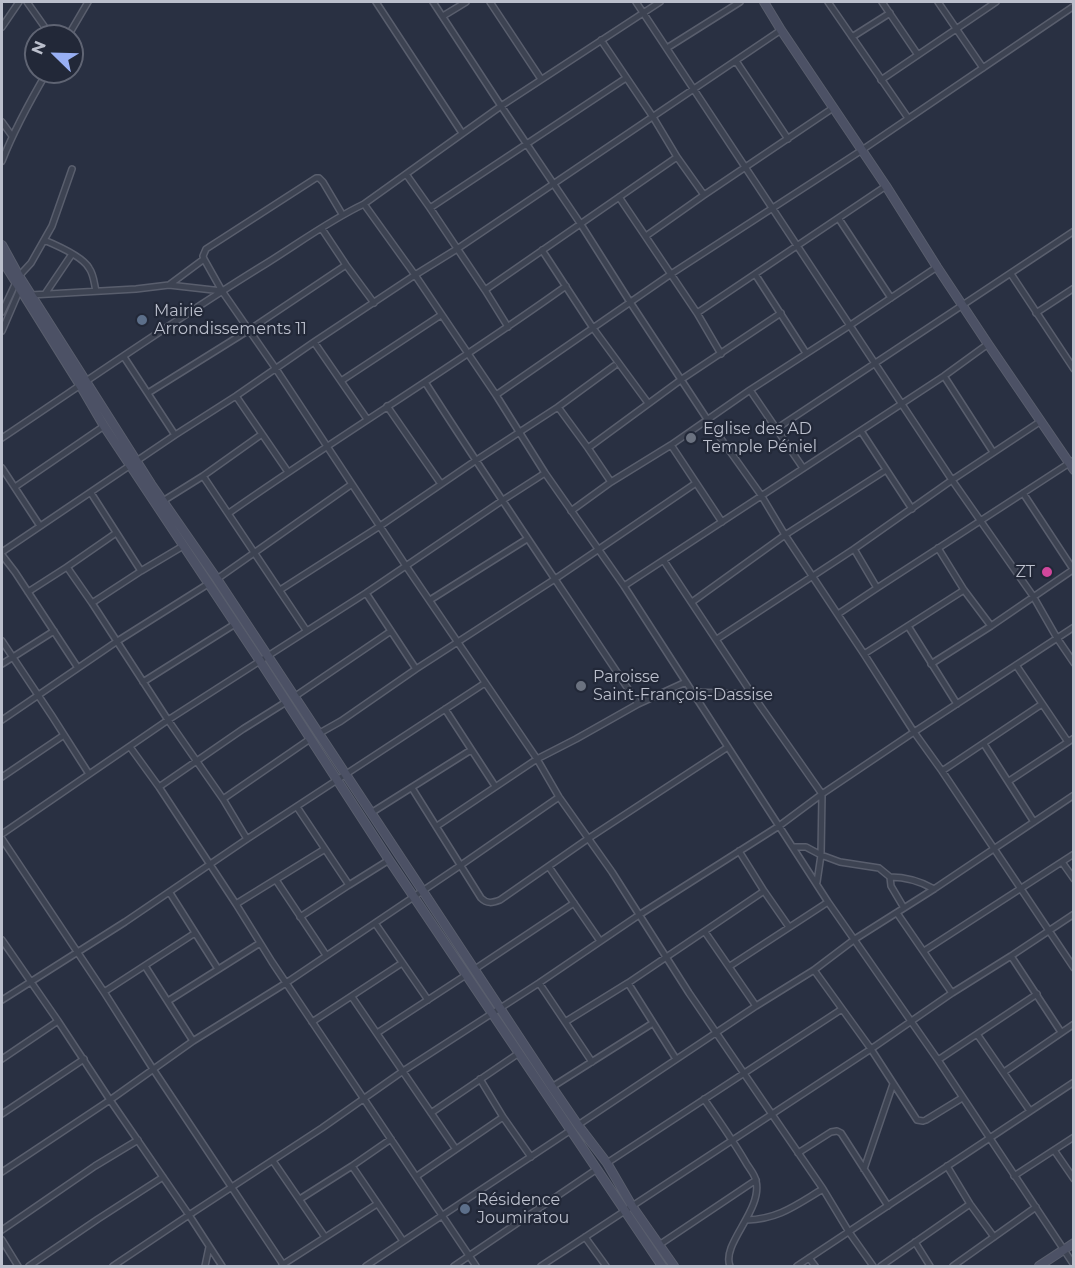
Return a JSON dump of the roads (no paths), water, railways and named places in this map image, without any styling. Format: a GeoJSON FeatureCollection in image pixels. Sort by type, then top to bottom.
{"type":"FeatureCollection","features":[{"type":"Feature","properties":{"kind":"main road"},"geometry":{"type":"LineString","coordinates":[[764,2],[988,344],[1072,464]]}},
{"type":"Feature","properties":{"kind":"main road"},"geometry":{"type":"LineString","coordinates":[[2,244],[19,283],[32,295],[83,383],[104,426],[163,501],[217,579],[290,700],[310,739],[389,860],[519,1053],[575,1127],[607,1163],[632,1206],[674,1266]]}},
{"type":"Feature","properties":{"kind":"main road"},"geometry":{"type":"LineString","coordinates":[[2,260],[83,383],[183,546],[235,624],[264,659]]}},
{"type":"Feature","properties":{"kind":"main road"},"geometry":{"type":"LineString","coordinates":[[290,700],[318,734],[346,774],[501,1008],[552,1087],[597,1169],[662,1266]]}},
{"type":"Feature","properties":{"kind":"main road"},"geometry":{"type":"LineString","coordinates":[[1039,1266],[1074,1244]]}},
{"type":"Feature","properties":{"kind":"street"},"geometry":{"type":"LineString","coordinates":[[2,27],[19,2]]}},
{"type":"Feature","properties":{"kind":"street"},"geometry":{"type":"LineString","coordinates":[[27,2],[43,24]]}},
{"type":"Feature","properties":{"kind":"street"},"geometry":{"type":"LineString","coordinates":[[75,24],[87,2]]}},
{"type":"Feature","properties":{"kind":"street"},"geometry":{"type":"LineString","coordinates":[[385,2],[378,4],[462,133]]}},
{"type":"Feature","properties":{"kind":"street"},"geometry":{"type":"LineString","coordinates":[[433,2],[707,419],[761,495],[914,732],[1073,967]]}},
{"type":"Feature","properties":{"kind":"street"},"geometry":{"type":"LineString","coordinates":[[443,16],[466,2]]}},
{"type":"Feature","properties":{"kind":"street"},"geometry":{"type":"LineString","coordinates":[[490,2],[541,79]]}},
{"type":"Feature","properties":{"kind":"street"},"geometry":{"type":"LineString","coordinates":[[636,2],[849,326],[1033,596],[1074,663]]}},
{"type":"Feature","properties":{"kind":"street"},"geometry":{"type":"LineString","coordinates":[[2,438],[222,291],[342,214],[364,204],[501,106],[660,2]]}},
{"type":"Feature","properties":{"kind":"street"},"geometry":{"type":"LineString","coordinates":[[667,48],[740,2]]}},
{"type":"Feature","properties":{"kind":"street"},"geometry":{"type":"LineString","coordinates":[[828,2],[908,118]]}},
{"type":"Feature","properties":{"kind":"street"},"geometry":{"type":"LineString","coordinates":[[882,2],[918,55]]}},
{"type":"Feature","properties":{"kind":"street"},"geometry":{"type":"LineString","coordinates":[[938,2],[983,68]]}},
{"type":"Feature","properties":{"kind":"street"},"geometry":{"type":"LineString","coordinates":[[881,80],[996,2]]}},
{"type":"Feature","properties":{"kind":"street"},"geometry":{"type":"LineString","coordinates":[[496,395],[671,274],[862,150],[1074,6]]}},
{"type":"Feature","properties":{"kind":"street"},"geometry":{"type":"LineString","coordinates":[[852,37],[890,13]]}},
{"type":"Feature","properties":{"kind":"street"},"geometry":{"type":"LineString","coordinates":[[78,668],[2,553],[781,30]]}},
{"type":"Feature","properties":{"kind":"street"},"geometry":{"type":"LineString","coordinates":[[601,40],[704,195]]}},
{"type":"Feature","properties":{"kind":"street"},"geometry":{"type":"LineString","coordinates":[[736,61],[788,139]]}},
{"type":"Feature","properties":{"kind":"street"},"geometry":{"type":"LineString","coordinates":[[430,208],[626,78]]}},
{"type":"Feature","properties":{"kind":"street"},"geometry":{"type":"LineString","coordinates":[[2,161],[12,136],[40,84]]}},
{"type":"Feature","properties":{"kind":"street"},"geometry":{"type":"LineString","coordinates":[[646,236],[833,108]]}},
{"type":"Feature","properties":{"kind":"street"},"geometry":{"type":"LineString","coordinates":[[2,122],[12,136]]}},
{"type":"Feature","properties":{"kind":"street"},"geometry":{"type":"LineString","coordinates":[[485,290],[677,157]]}},
{"type":"Feature","properties":{"kind":"street"},"geometry":{"type":"LineString","coordinates":[[2,312],[52,226],[72,169]]}},
{"type":"Feature","properties":{"kind":"street"},"geometry":{"type":"LineString","coordinates":[[406,174],[508,327]]}},
{"type":"Feature","properties":{"kind":"street"},"geometry":{"type":"LineString","coordinates":[[342,214],[323,182],[316,178],[206,249],[203,256],[222,291],[537,759],[559,797],[612,872],[665,957],[873,1266]]}},
{"type":"Feature","properties":{"kind":"street"},"geometry":{"type":"LineString","coordinates":[[697,312],[886,186]]}},
{"type":"Feature","properties":{"kind":"street"},"geometry":{"type":"LineString","coordinates":[[619,197],[697,312],[721,354]]}},
{"type":"Feature","properties":{"kind":"street"},"geometry":{"type":"LineString","coordinates":[[364,204],[415,275],[496,395],[545,473],[624,586],[828,902],[938,1060],[1074,1265]]}},
{"type":"Feature","properties":{"kind":"street"},"geometry":{"type":"LineString","coordinates":[[839,219],[891,298]]}},
{"type":"Feature","properties":{"kind":"street"},"geometry":{"type":"LineString","coordinates":[[322,228],[374,303]]}},
{"type":"Feature","properties":{"kind":"street"},"geometry":{"type":"LineString","coordinates":[[776,429],[1074,231]]}},
{"type":"Feature","properties":{"kind":"street"},"geometry":{"type":"LineString","coordinates":[[44,240],[63,248],[88,265],[93,275],[96,291]]}},
{"type":"Feature","properties":{"kind":"street"},"geometry":{"type":"LineString","coordinates":[[542,250],[593,328],[648,403]]}},
{"type":"Feature","properties":{"kind":"street"},"geometry":{"type":"LineString","coordinates":[[45,294],[72,254]]}},
{"type":"Feature","properties":{"kind":"street"},"geometry":{"type":"LineString","coordinates":[[169,285],[204,259]]}},
{"type":"Feature","properties":{"kind":"street"},"geometry":{"type":"LineString","coordinates":[[148,393],[249,330],[346,265]]}},
{"type":"Feature","properties":{"kind":"street"},"geometry":{"type":"LineString","coordinates":[[571,511],[611,482],[671,445],[937,267]]}},
{"type":"Feature","properties":{"kind":"street"},"geometry":{"type":"LineString","coordinates":[[755,274],[806,353]]}},
{"type":"Feature","properties":{"kind":"street"},"geometry":{"type":"LineString","coordinates":[[1011,274],[1074,369]]}},
{"type":"Feature","properties":{"kind":"street"},"geometry":{"type":"LineString","coordinates":[[2,331],[19,283]]}},
{"type":"Feature","properties":{"kind":"street"},"geometry":{"type":"LineString","coordinates":[[32,295],[169,285],[222,291]]}},
{"type":"Feature","properties":{"kind":"street"},"geometry":{"type":"LineString","coordinates":[[229,513],[387,406],[468,355],[567,286]]}},
{"type":"Feature","properties":{"kind":"street"},"geometry":{"type":"LineString","coordinates":[[1036,314],[1074,288]]}},
{"type":"Feature","properties":{"kind":"street"},"geometry":{"type":"LineString","coordinates":[[588,448],[682,379],[782,314]]}},
{"type":"Feature","properties":{"kind":"street"},"geometry":{"type":"LineString","coordinates":[[341,381],[441,315]]}},
{"type":"Feature","properties":{"kind":"street"},"geometry":{"type":"LineString","coordinates":[[314,342],[367,420]]}},
{"type":"Feature","properties":{"kind":"street"},"geometry":{"type":"LineString","coordinates":[[624,586],[944,376],[988,344]]}},
{"type":"Feature","properties":{"kind":"street"},"geometry":{"type":"LineString","coordinates":[[124,357],[175,435]]}},
{"type":"Feature","properties":{"kind":"street"},"geometry":{"type":"LineString","coordinates":[[280,590],[558,407],[614,366]]}},
{"type":"Feature","properties":{"kind":"street"},"geometry":{"type":"LineString","coordinates":[[944,376],[993,453]]}},
{"type":"Feature","properties":{"kind":"street"},"geometry":{"type":"LineString","coordinates":[[425,382],[475,461],[638,704]]}},
{"type":"Feature","properties":{"kind":"street"},"geometry":{"type":"LineString","coordinates":[[750,390],[803,468]]}},
{"type":"Feature","properties":{"kind":"street"},"geometry":{"type":"LineString","coordinates":[[236,396],[288,472]]}},
{"type":"Feature","properties":{"kind":"street"},"geometry":{"type":"LineString","coordinates":[[387,406],[441,484]]}},
{"type":"Feature","properties":{"kind":"street"},"geometry":{"type":"LineString","coordinates":[[558,407],[611,482]]}},
{"type":"Feature","properties":{"kind":"street"},"geometry":{"type":"LineString","coordinates":[[717,639],[854,549],[1041,421]]}},
{"type":"Feature","properties":{"kind":"street"},"geometry":{"type":"LineString","coordinates":[[15,487],[104,426]]}},
{"type":"Feature","properties":{"kind":"street"},"geometry":{"type":"LineString","coordinates":[[861,431],[912,508]]}},
{"type":"Feature","properties":{"kind":"street"},"geometry":{"type":"LineString","coordinates":[[163,501],[262,434]]}},
{"type":"Feature","properties":{"kind":"street"},"geometry":{"type":"LineString","coordinates":[[671,445],[722,522]]}},
{"type":"Feature","properties":{"kind":"street"},"geometry":{"type":"LineString","coordinates":[[838,614],[1023,492],[1072,464]]}},
{"type":"Feature","properties":{"kind":"street"},"geometry":{"type":"LineString","coordinates":[[2,468],[40,526]]}},
{"type":"Feature","properties":{"kind":"street"},"geometry":{"type":"LineString","coordinates":[[692,602],[785,535],[886,470]]}},
{"type":"Feature","properties":{"kind":"street"},"geometry":{"type":"LineString","coordinates":[[377,1204],[283,1266],[2,836],[168,720],[366,593],[545,473]]}},
{"type":"Feature","properties":{"kind":"street"},"geometry":{"type":"LineString","coordinates":[[203,476],[306,630]]}},
{"type":"Feature","properties":{"kind":"street"},"geometry":{"type":"LineString","coordinates":[[318,734],[555,579],[597,548],[696,483]]}},
{"type":"Feature","properties":{"kind":"street"},"geometry":{"type":"LineString","coordinates":[[217,579],[352,484]]}},
{"type":"Feature","properties":{"kind":"street"},"geometry":{"type":"LineString","coordinates":[[931,664],[1073,569],[1023,492]]}},
{"type":"Feature","properties":{"kind":"street"},"geometry":{"type":"LineString","coordinates":[[91,493],[141,571]]}},
{"type":"Feature","properties":{"kind":"street"},"geometry":{"type":"LineString","coordinates":[[28,592],[116,533]]}},
{"type":"Feature","properties":{"kind":"street"},"geometry":{"type":"LineString","coordinates":[[430,600],[527,539]]}},
{"type":"Feature","properties":{"kind":"street"},"geometry":{"type":"LineString","coordinates":[[92,603],[183,546]]}},
{"type":"Feature","properties":{"kind":"street"},"geometry":{"type":"LineString","coordinates":[[854,549],[877,588]]}},
{"type":"Feature","properties":{"kind":"street"},"geometry":{"type":"LineString","coordinates":[[938,549],[964,590],[991,626]]}},
{"type":"Feature","properties":{"kind":"street"},"geometry":{"type":"LineString","coordinates":[[664,561],[752,694],[822,794],[821,855],[817,882]]}},
{"type":"Feature","properties":{"kind":"street"},"geometry":{"type":"LineString","coordinates":[[67,567],[168,720],[224,799],[247,839]]}},
{"type":"Feature","properties":{"kind":"street"},"geometry":{"type":"LineString","coordinates":[[2,720],[116,642],[208,584]]}},
{"type":"Feature","properties":{"kind":"street"},"geometry":{"type":"LineString","coordinates":[[864,654],[964,590]]}},
{"type":"Feature","properties":{"kind":"street"},"geometry":{"type":"LineString","coordinates":[[366,593],[416,669]]}},
{"type":"Feature","properties":{"kind":"street"},"geometry":{"type":"LineString","coordinates":[[143,682],[235,624]]}},
{"type":"Feature","properties":{"kind":"street"},"geometry":{"type":"LineString","coordinates":[[908,627],[957,704]]}},
{"type":"Feature","properties":{"kind":"street"},"geometry":{"type":"LineString","coordinates":[[113,1266],[639,915],[779,826],[822,794],[1074,627]]}},
{"type":"Feature","properties":{"kind":"street"},"geometry":{"type":"LineString","coordinates":[[2,664],[54,631]]}},
{"type":"Feature","properties":{"kind":"street"},"geometry":{"type":"LineString","coordinates":[[159,787],[391,631]]}},
{"type":"Feature","properties":{"kind":"street"},"geometry":{"type":"LineString","coordinates":[[2,641],[89,774]]}},
{"type":"Feature","properties":{"kind":"street"},"geometry":{"type":"LineString","coordinates":[[1009,781],[1071,740],[1042,704],[1016,665]]}},
{"type":"Feature","properties":{"kind":"street"},"geometry":{"type":"LineString","coordinates":[[2,1000],[170,893],[247,839],[485,682]]}},
{"type":"Feature","properties":{"kind":"street"},"geometry":{"type":"LineString","coordinates":[[437,826],[537,759],[576,740],[638,704],[686,682]]}},
{"type":"Feature","properties":{"kind":"street"},"geometry":{"type":"LineString","coordinates":[[693,692],[752,694]]}},
{"type":"Feature","properties":{"kind":"street"},"geometry":{"type":"LineString","coordinates":[[942,771],[1042,704]]}},
{"type":"Feature","properties":{"kind":"street"},"geometry":{"type":"LineString","coordinates":[[445,709],[495,786]]}},
{"type":"Feature","properties":{"kind":"street"},"geometry":{"type":"LineString","coordinates":[[2,777],[64,735]]}},
{"type":"Feature","properties":{"kind":"street"},"geometry":{"type":"LineString","coordinates":[[224,799],[310,739]]}},
{"type":"Feature","properties":{"kind":"street"},"geometry":{"type":"LineString","coordinates":[[984,744],[1034,822]]}},
{"type":"Feature","properties":{"kind":"street"},"geometry":{"type":"LineString","coordinates":[[130,747],[159,787],[312,1023],[476,1266]]}},
{"type":"Feature","properties":{"kind":"street"},"geometry":{"type":"LineString","coordinates":[[412,788],[481,898],[488,903],[500,900],[589,838],[728,747]]}},
{"type":"Feature","properties":{"kind":"street"},"geometry":{"type":"LineString","coordinates":[[371,813],[471,750]]}},
{"type":"Feature","properties":{"kind":"street"},"geometry":{"type":"LineString","coordinates":[[366,1266],[1074,795]]}},
{"type":"Feature","properties":{"kind":"street"},"geometry":{"type":"LineString","coordinates":[[2,1172],[193,1041],[286,983],[559,797]]}},
{"type":"Feature","properties":{"kind":"street"},"geometry":{"type":"LineString","coordinates":[[297,807],[349,885]]}},
{"type":"Feature","properties":{"kind":"street"},"geometry":{"type":"LineString","coordinates":[[793,847],[807,847],[840,862],[879,868],[890,877],[904,877],[934,889]]}},
{"type":"Feature","properties":{"kind":"street"},"geometry":{"type":"LineString","coordinates":[[236,904],[325,849]]}},
{"type":"Feature","properties":{"kind":"street"},"geometry":{"type":"LineString","coordinates":[[738,851],[789,927]]}},
{"type":"Feature","properties":{"kind":"street"},"geometry":{"type":"LineString","coordinates":[[924,951],[1074,854]]}},
{"type":"Feature","properties":{"kind":"street"},"geometry":{"type":"LineString","coordinates":[[300,917],[389,860]]}},
{"type":"Feature","properties":{"kind":"street"},"geometry":{"type":"LineString","coordinates":[[1062,862],[1074,879]]}},
{"type":"Feature","properties":{"kind":"street"},"geometry":{"type":"LineString","coordinates":[[549,867],[600,941]]}},
{"type":"Feature","properties":{"kind":"street"},"geometry":{"type":"LineString","coordinates":[[890,877],[891,886],[904,908]]}},
{"type":"Feature","properties":{"kind":"street"},"geometry":{"type":"LineString","coordinates":[[276,880],[326,955]]}},
{"type":"Feature","properties":{"kind":"street"},"geometry":{"type":"LineString","coordinates":[[565,1022],[628,983],[764,891]]}},
{"type":"Feature","properties":{"kind":"street"},"geometry":{"type":"LineString","coordinates":[[170,893],[218,969]]}},
{"type":"Feature","properties":{"kind":"street"},"geometry":{"type":"LineString","coordinates":[[730,966],[828,902]]}},
{"type":"Feature","properties":{"kind":"street"},"geometry":{"type":"LineString","coordinates":[[475,969],[574,903]]}},
{"type":"Feature","properties":{"kind":"street"},"geometry":{"type":"LineString","coordinates":[[897,913],[952,993]]}},
{"type":"Feature","properties":{"kind":"street"},"geometry":{"type":"LineString","coordinates":[[541,1266],[1074,914]]}},
{"type":"Feature","properties":{"kind":"street"},"geometry":{"type":"LineString","coordinates":[[375,923],[428,1000]]}},
{"type":"Feature","properties":{"kind":"street"},"geometry":{"type":"LineString","coordinates":[[705,932],[756,1006]]}},
{"type":"Feature","properties":{"kind":"street"},"geometry":{"type":"LineString","coordinates":[[104,992],[195,933]]}},
{"type":"Feature","properties":{"kind":"street"},"geometry":{"type":"LineString","coordinates":[[168,1001],[260,943]]}},
{"type":"Feature","properties":{"kind":"street"},"geometry":{"type":"LineString","coordinates":[[3,944],[84,1059],[222,1266]]}},
{"type":"Feature","properties":{"kind":"street"},"geometry":{"type":"LineString","coordinates":[[1011,956],[1061,1032]]}},
{"type":"Feature","properties":{"kind":"street"},"geometry":{"type":"LineString","coordinates":[[312,1023],[402,963]]}},
{"type":"Feature","properties":{"kind":"street"},"geometry":{"type":"LineString","coordinates":[[145,966],[193,1041]]}},
{"type":"Feature","properties":{"kind":"street"},"geometry":{"type":"LineString","coordinates":[[814,970],[919,1121],[926,1120],[962,1098]]}},
{"type":"Feature","properties":{"kind":"street"},"geometry":{"type":"LineString","coordinates":[[378,1033],[466,975]]}},
{"type":"Feature","properties":{"kind":"street"},"geometry":{"type":"LineString","coordinates":[[539,983],[592,1062]]}},
{"type":"Feature","properties":{"kind":"street"},"geometry":{"type":"LineString","coordinates":[[628,983],[676,1059]]}},
{"type":"Feature","properties":{"kind":"street"},"geometry":{"type":"LineString","coordinates":[[938,1060],[1036,994]]}},
{"type":"Feature","properties":{"kind":"street"},"geometry":{"type":"LineString","coordinates":[[352,997],[455,1148]]}},
{"type":"Feature","properties":{"kind":"street"},"geometry":{"type":"LineString","coordinates":[[607,1163],[842,1009]]}},
{"type":"Feature","properties":{"kind":"street"},"geometry":{"type":"LineString","coordinates":[[2,1059],[58,1021]]}},
{"type":"Feature","properties":{"kind":"street"},"geometry":{"type":"LineString","coordinates":[[552,1087],[653,1023]]}},
{"type":"Feature","properties":{"kind":"street"},"geometry":{"type":"LineString","coordinates":[[1004,1072],[1074,1024]]}},
{"type":"Feature","properties":{"kind":"street"},"geometry":{"type":"LineString","coordinates":[[977,1034],[1030,1111]]}},
{"type":"Feature","properties":{"kind":"street"},"geometry":{"type":"LineString","coordinates":[[431,1113],[519,1053]]}},
{"type":"Feature","properties":{"kind":"street"},"geometry":{"type":"LineString","coordinates":[[2,1114],[84,1059]]}},
{"type":"Feature","properties":{"kind":"street"},"geometry":{"type":"LineString","coordinates":[[480,1079],[531,1157]]}},
{"type":"Feature","properties":{"kind":"street"},"geometry":{"type":"LineString","coordinates":[[797,1266],[1074,1082]]}},
{"type":"Feature","properties":{"kind":"street"},"geometry":{"type":"LineString","coordinates":[[864,1169],[893,1084]]}},
{"type":"Feature","properties":{"kind":"street"},"geometry":{"type":"LineString","coordinates":[[704,1099],[756,1180],[756,1191],[747,1220],[730,1251],[728,1261],[730,1266]]}},
{"type":"Feature","properties":{"kind":"street"},"geometry":{"type":"LineString","coordinates":[[417,1176],[503,1117]]}},
{"type":"Feature","properties":{"kind":"street"},"geometry":{"type":"LineString","coordinates":[[798,1153],[831,1132],[841,1133],[888,1206]]}},
{"type":"Feature","properties":{"kind":"street"},"geometry":{"type":"LineString","coordinates":[[1014,1176],[1074,1137]]}},
{"type":"Feature","properties":{"kind":"street"},"geometry":{"type":"LineString","coordinates":[[300,1199],[390,1139]]}},
{"type":"Feature","properties":{"kind":"street"},"geometry":{"type":"LineString","coordinates":[[2,1230],[95,1166],[138,1140]]}},
{"type":"Feature","properties":{"kind":"street"},"geometry":{"type":"LineString","coordinates":[[1054,1150],[1074,1179]]}},
{"type":"Feature","properties":{"kind":"street"},"geometry":{"type":"LineString","coordinates":[[273,1161],[325,1237]]}},
{"type":"Feature","properties":{"kind":"street"},"geometry":{"type":"LineString","coordinates":[[352,1166],[403,1241]]}},
{"type":"Feature","properties":{"kind":"street"},"geometry":{"type":"LineString","coordinates":[[947,1166],[994,1237]]}},
{"type":"Feature","properties":{"kind":"street"},"geometry":{"type":"LineString","coordinates":[[454,1266],[597,1169]]}},
{"type":"Feature","properties":{"kind":"street"},"geometry":{"type":"LineString","coordinates":[[28,1266],[163,1177]]}},
{"type":"Feature","properties":{"kind":"street"},"geometry":{"type":"LineString","coordinates":[[659,1245],[756,1180]]}},
{"type":"Feature","properties":{"kind":"street"},"geometry":{"type":"LineString","coordinates":[[747,1220],[763,1220],[782,1214],[823,1189]]}},
{"type":"Feature","properties":{"kind":"street"},"geometry":{"type":"LineString","coordinates":[[880,1266],[970,1204]]}},
{"type":"Feature","properties":{"kind":"street"},"geometry":{"type":"LineString","coordinates":[[953,1266],[1036,1208]]}},
{"type":"Feature","properties":{"kind":"street"},"geometry":{"type":"LineString","coordinates":[[585,1237],[606,1266]]}},
{"type":"Feature","properties":{"kind":"street"},"geometry":{"type":"LineString","coordinates":[[2,1239],[18,1266]]}},
{"type":"Feature","properties":{"kind":"street"},"geometry":{"type":"LineString","coordinates":[[915,1242],[930,1266]]}},
{"type":"Feature","properties":{"kind":"street"},"geometry":{"type":"LineString","coordinates":[[204,1265],[209,1246]]}},
{"type":"Feature","properties":{"kind":"street"},"geometry":{"type":"LineString","coordinates":[[809,1258],[815,1266]]}},
{"type":"Feature","properties":{"kind":"place","name":"Mairie Arrondissements 11"},"geometry":{"type":"Point","coordinates":[142,320]}},
{"type":"Feature","properties":{"kind":"place","name":"Eglise des AD Temple Péniel"},"geometry":{"type":"Point","coordinates":[691,438]}},
{"type":"Feature","properties":{"kind":"place","name":"ZT"},"geometry":{"type":"Point","coordinates":[1047,572]}},
{"type":"Feature","properties":{"kind":"place","name":"Paroisse Saint-François-Dassise"},"geometry":{"type":"Point","coordinates":[581,686]}},
{"type":"Feature","properties":{"kind":"place","name":"Résidence Joumiratou"},"geometry":{"type":"Point","coordinates":[465,1209]}}]}
